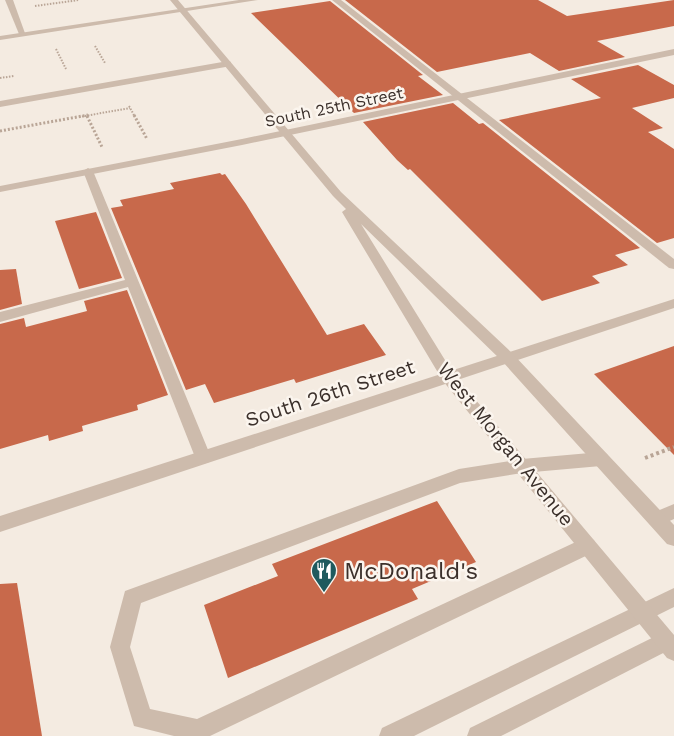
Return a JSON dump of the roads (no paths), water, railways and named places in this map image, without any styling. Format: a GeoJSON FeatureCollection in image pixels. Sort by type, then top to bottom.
{"type":"FeatureCollection","features":[{"type":"Feature","properties":{"kind":"street"},"geometry":{"type":"LineString","coordinates":[[9,0],[23,34]]}},
{"type":"Feature","properties":{"kind":"street","name":"West Morgan Avenue"},"geometry":{"type":"LineString","coordinates":[[174,0],[337,194],[507,357],[674,538]]}},
{"type":"Feature","properties":{"kind":"street"},"geometry":{"type":"LineString","coordinates":[[0,38],[254,0]]}},
{"type":"Feature","properties":{"kind":"street"},"geometry":{"type":"LineString","coordinates":[[336,0],[674,265]]}},
{"type":"Feature","properties":{"kind":"street","name":"South 25th Street"},"geometry":{"type":"LineString","coordinates":[[0,189],[285,133],[674,52]]}},
{"type":"Feature","properties":{"kind":"street"},"geometry":{"type":"LineString","coordinates":[[0,104],[228,64]]}},
{"type":"Feature","properties":{"kind":"street"},"geometry":{"type":"LineString","coordinates":[[88,171],[203,457]]}},
{"type":"Feature","properties":{"kind":"street","name":"West Morgan Avenue"},"geometry":{"type":"LineString","coordinates":[[337,194],[448,377],[670,646]]}},
{"type":"Feature","properties":{"kind":"street"},"geometry":{"type":"LineString","coordinates":[[0,318],[132,282]]}},
{"type":"Feature","properties":{"kind":"street","name":"South 26th Street"},"geometry":{"type":"LineString","coordinates":[[0,524],[674,303]]}},
{"type":"Feature","properties":{"kind":"street"},"geometry":{"type":"LineString","coordinates":[[587,546],[198,730],[142,718],[120,647],[132,597],[459,476],[522,466],[601,459]]}},
{"type":"Feature","properties":{"kind":"street"},"geometry":{"type":"LineString","coordinates":[[656,519],[674,511]]}},
{"type":"Feature","properties":{"kind":"street"},"geometry":{"type":"LineString","coordinates":[[390,736],[674,597]]}},
{"type":"Feature","properties":{"kind":"street"},"geometry":{"type":"LineString","coordinates":[[478,736],[670,646]]}},
{"type":"Feature","properties":{"kind":"place","name":"McDonald's"},"geometry":{"type":"Point","coordinates":[324,594]}}]}
